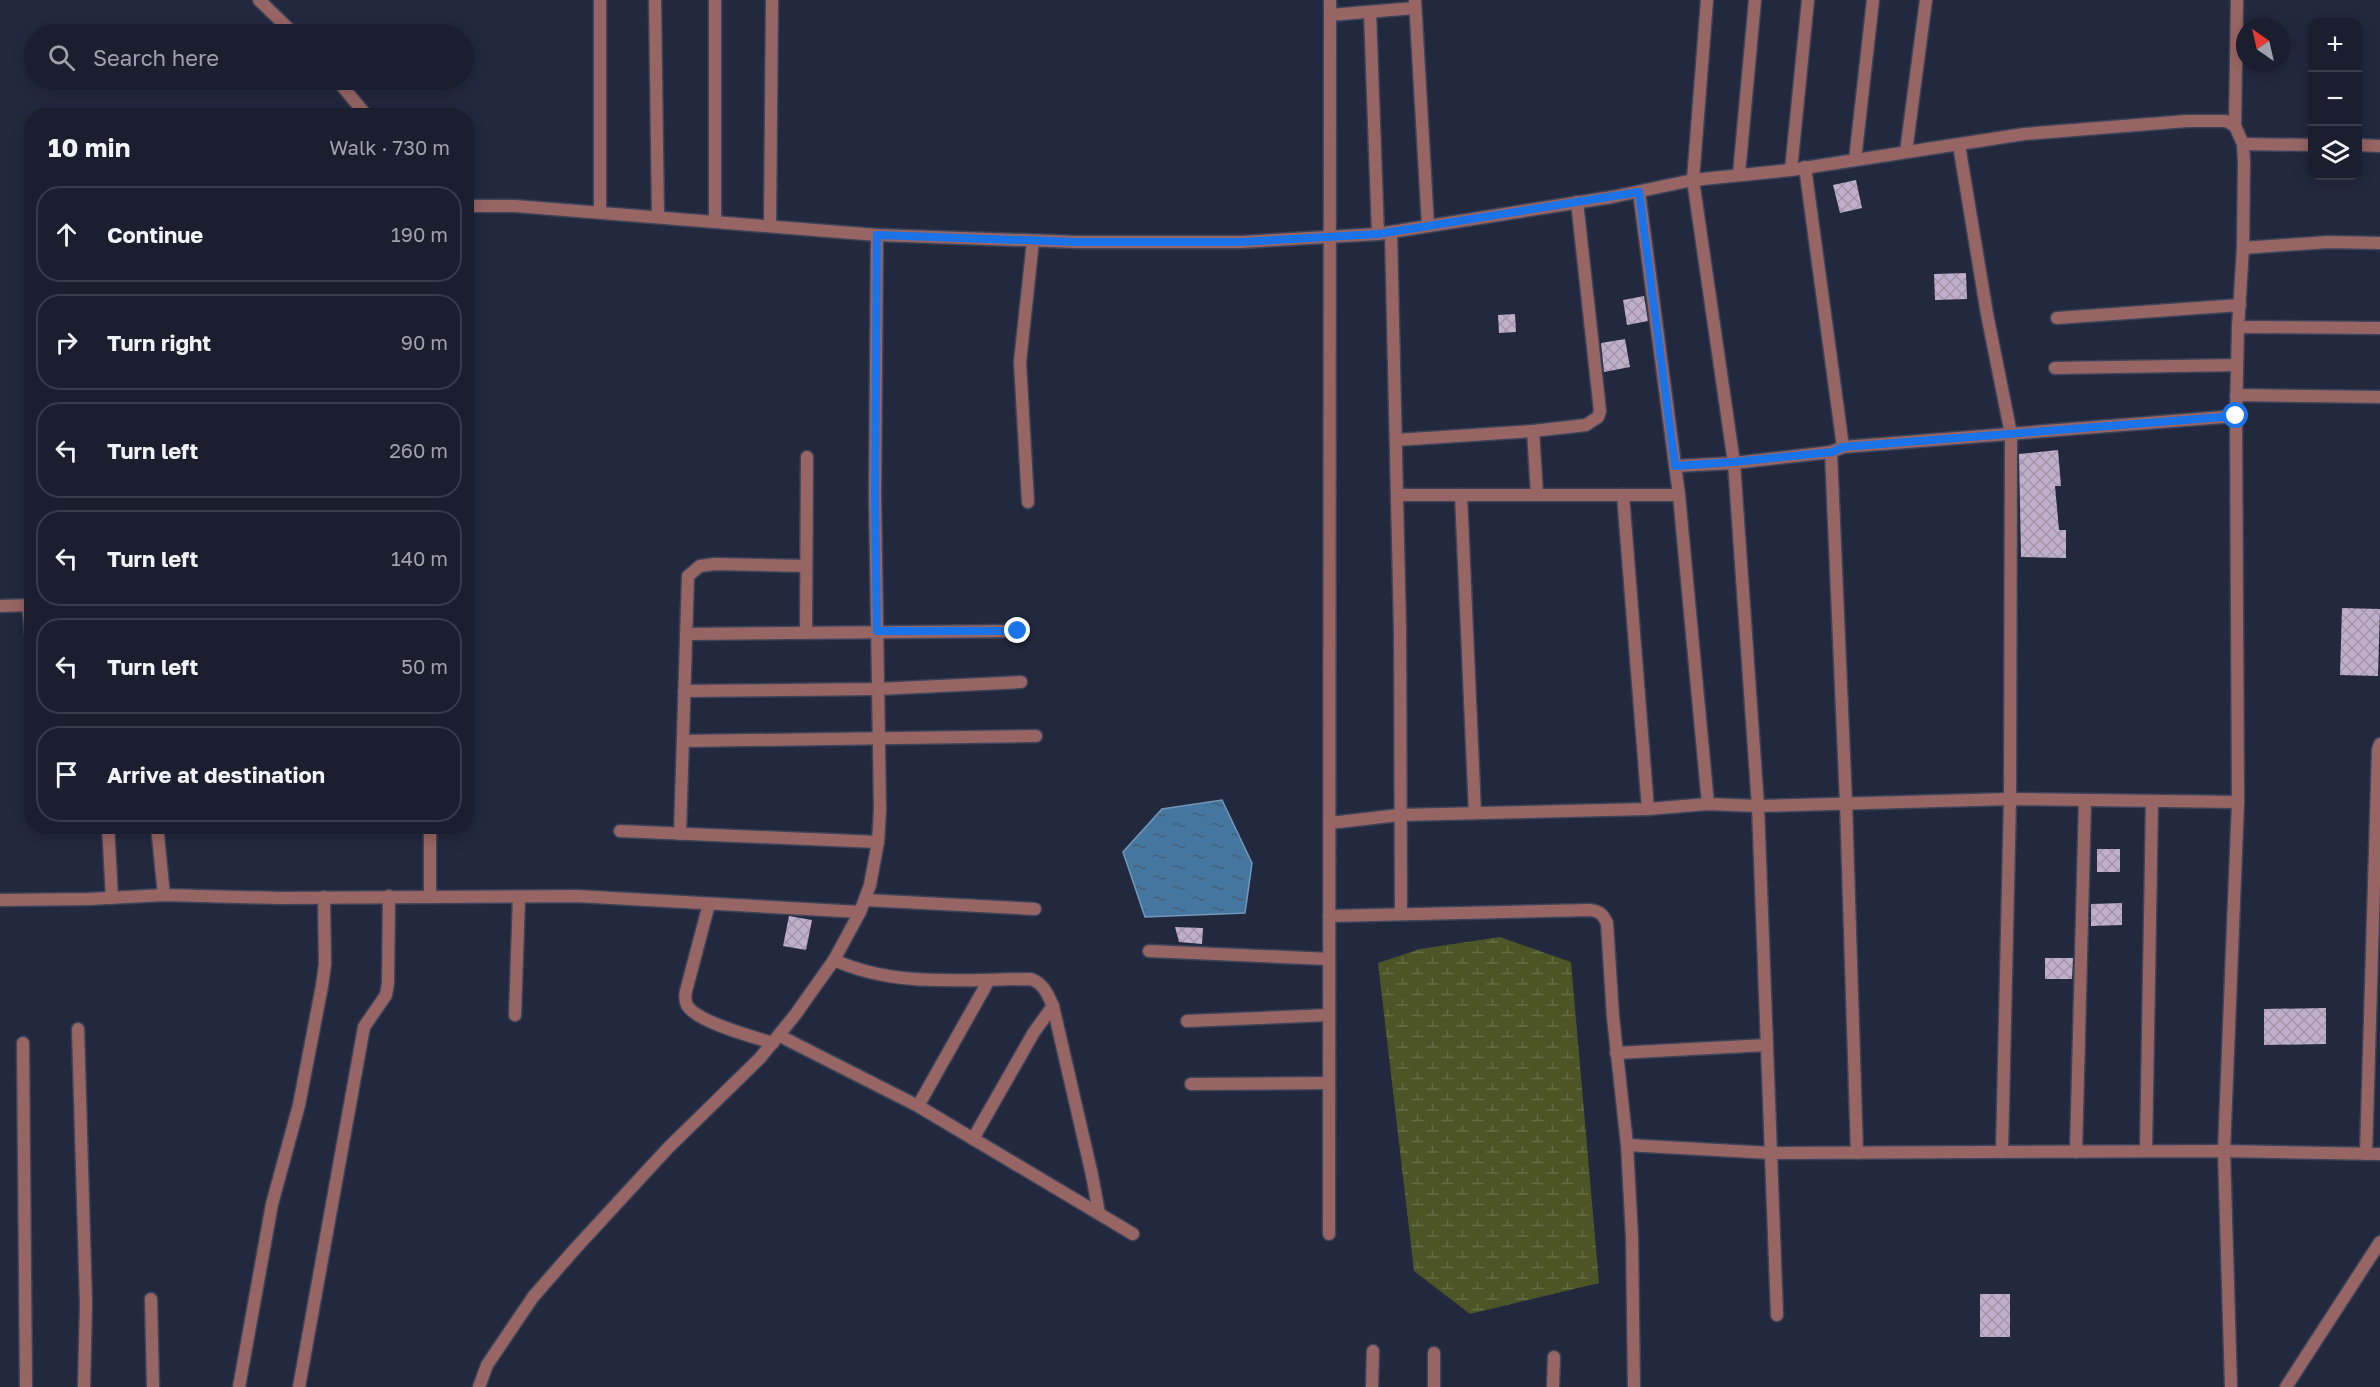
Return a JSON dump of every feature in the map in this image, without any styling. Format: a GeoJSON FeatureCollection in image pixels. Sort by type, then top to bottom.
{"type":"FeatureCollection","features":[{"type":"Feature","properties":{"kind":"street"},"geometry":{"type":"LineString","coordinates":[[259,0],[284,24]]}},
{"type":"Feature","properties":{"kind":"street"},"geometry":{"type":"LineString","coordinates":[[600,0],[600,213]]}},
{"type":"Feature","properties":{"kind":"street"},"geometry":{"type":"LineString","coordinates":[[655,0],[658,217]]}},
{"type":"Feature","properties":{"kind":"street"},"geometry":{"type":"LineString","coordinates":[[715,0],[715,222]]}},
{"type":"Feature","properties":{"kind":"street"},"geometry":{"type":"LineString","coordinates":[[770,226],[772,0]]}},
{"type":"Feature","properties":{"kind":"street"},"geometry":{"type":"LineString","coordinates":[[1329,1234],[1330,0]]}},
{"type":"Feature","properties":{"kind":"street"},"geometry":{"type":"LineString","coordinates":[[1707,0],[1693,180],[1734,462],[1758,806],[1777,1315]]}},
{"type":"Feature","properties":{"kind":"street"},"geometry":{"type":"LineString","coordinates":[[1739,174],[1755,0]]}},
{"type":"Feature","properties":{"kind":"street"},"geometry":{"type":"LineString","coordinates":[[1791,170],[1808,0]]}},
{"type":"Feature","properties":{"kind":"street"},"geometry":{"type":"LineString","coordinates":[[1855,160],[1873,0]]}},
{"type":"Feature","properties":{"kind":"street"},"geometry":{"type":"LineString","coordinates":[[1906,152],[1926,0]]}},
{"type":"Feature","properties":{"kind":"street"},"geometry":{"type":"LineString","coordinates":[[2231,1387],[2224,1151],[2238,802],[2236,395],[2243,248],[2243,144],[2235,126],[2237,0]]}},
{"type":"Feature","properties":{"kind":"street"},"geometry":{"type":"LineString","coordinates":[[1330,15],[1370,12],[1415,4],[1428,226]]}},
{"type":"Feature","properties":{"kind":"street"},"geometry":{"type":"LineString","coordinates":[[1370,12],[1396,440],[1401,630],[1401,915]]}},
{"type":"Feature","properties":{"kind":"street"},"geometry":{"type":"LineString","coordinates":[[345,90],[360,108]]}},
{"type":"Feature","properties":{"kind":"street"},"geometry":{"type":"LineString","coordinates":[[474,206],[658,217],[877,235],[1033,241],[1172,243],[1329,236],[1384,233],[1639,192],[1693,180],[1791,170],[2024,134],[2187,121],[2226,121],[2235,126]]}},
{"type":"Feature","properties":{"kind":"street"},"geometry":{"type":"LineString","coordinates":[[2243,144],[2308,145]]}},
{"type":"Feature","properties":{"kind":"street"},"geometry":{"type":"LineString","coordinates":[[1959,145],[1987,314],[2011,434],[2010,799],[2002,1152]]}},
{"type":"Feature","properties":{"kind":"street"},"geometry":{"type":"LineString","coordinates":[[2362,145],[2380,146]]}},
{"type":"Feature","properties":{"kind":"street"},"geometry":{"type":"LineString","coordinates":[[1805,167],[1837,449],[1857,1153]]}},
{"type":"Feature","properties":{"kind":"street"},"geometry":{"type":"LineString","coordinates":[[1639,192],[1679,495],[1708,804]]}},
{"type":"Feature","properties":{"kind":"street"},"geometry":{"type":"LineString","coordinates":[[1396,440],[1533,431],[1586,425],[1598,417],[1600,411],[1577,202]]}},
{"type":"Feature","properties":{"kind":"street"},"geometry":{"type":"LineString","coordinates":[[479,1387],[487,1365],[514,1325],[574,1250],[668,1148],[777,1040],[834,960],[863,906],[878,842],[875,496],[877,235]]}},
{"type":"Feature","properties":{"kind":"street"},"geometry":{"type":"LineString","coordinates":[[1028,502],[1020,363],[1033,241]]}},
{"type":"Feature","properties":{"kind":"street"},"geometry":{"type":"LineString","coordinates":[[2243,248],[2328,242],[2380,243]]}},
{"type":"Feature","properties":{"kind":"street"},"geometry":{"type":"LineString","coordinates":[[2057,318],[2240,305]]}},
{"type":"Feature","properties":{"kind":"street"},"geometry":{"type":"LineString","coordinates":[[2238,327],[2380,328]]}},
{"type":"Feature","properties":{"kind":"street"},"geometry":{"type":"LineString","coordinates":[[2055,368],[2237,365]]}},
{"type":"Feature","properties":{"kind":"street"},"geometry":{"type":"LineString","coordinates":[[2236,395],[2380,397]]}},
{"type":"Feature","properties":{"kind":"street"},"geometry":{"type":"LineString","coordinates":[[1675,466],[1734,462],[1837,449],[2236,416]]}},
{"type":"Feature","properties":{"kind":"street"},"geometry":{"type":"LineString","coordinates":[[1533,431],[1537,494]]}},
{"type":"Feature","properties":{"kind":"street"},"geometry":{"type":"LineString","coordinates":[[806,633],[807,457]]}},
{"type":"Feature","properties":{"kind":"street"},"geometry":{"type":"LineString","coordinates":[[1397,495],[1679,495]]}},
{"type":"Feature","properties":{"kind":"street"},"geometry":{"type":"LineString","coordinates":[[1461,495],[1475,813]]}},
{"type":"Feature","properties":{"kind":"street"},"geometry":{"type":"LineString","coordinates":[[1623,495],[1648,809]]}},
{"type":"Feature","properties":{"kind":"street"},"geometry":{"type":"LineString","coordinates":[[680,834],[687,582],[692,571],[700,566],[714,564],[806,566]]}},
{"type":"Feature","properties":{"kind":"street"},"geometry":{"type":"LineString","coordinates":[[0,606],[24,605]]}},
{"type":"Feature","properties":{"kind":"street"},"geometry":{"type":"LineString","coordinates":[[686,634],[1018,631]]}},
{"type":"Feature","properties":{"kind":"street"},"geometry":{"type":"LineString","coordinates":[[684,691],[878,689],[1021,682]]}},
{"type":"Feature","properties":{"kind":"street"},"geometry":{"type":"LineString","coordinates":[[683,741],[1036,736]]}},
{"type":"Feature","properties":{"kind":"street"},"geometry":{"type":"LineString","coordinates":[[2366,1154],[2380,744]]}},
{"type":"Feature","properties":{"kind":"street"},"geometry":{"type":"LineString","coordinates":[[1330,823],[1400,815],[1648,809],[1708,804],[1758,806],[2010,799],[2238,802]]}},
{"type":"Feature","properties":{"kind":"street"},"geometry":{"type":"LineString","coordinates":[[2076,1152],[2085,800]]}},
{"type":"Feature","properties":{"kind":"street"},"geometry":{"type":"LineString","coordinates":[[2146,1151],[2152,801]]}},
{"type":"Feature","properties":{"kind":"street"},"geometry":{"type":"LineString","coordinates":[[620,831],[878,842]]}},
{"type":"Feature","properties":{"kind":"street"},"geometry":{"type":"LineString","coordinates":[[108,834],[112,898]]}},
{"type":"Feature","properties":{"kind":"street"},"geometry":{"type":"LineString","coordinates":[[158,834],[164,895]]}},
{"type":"Feature","properties":{"kind":"street"},"geometry":{"type":"LineString","coordinates":[[430,834],[430,896]]}},
{"type":"Feature","properties":{"kind":"street"},"geometry":{"type":"LineString","coordinates":[[0,900],[164,895],[238,898],[576,896],[709,904],[1035,909]]}},
{"type":"Feature","properties":{"kind":"street"},"geometry":{"type":"LineString","coordinates":[[299,1387],[364,1027],[386,995],[389,896]]}},
{"type":"Feature","properties":{"kind":"street"},"geometry":{"type":"LineString","coordinates":[[239,1387],[272,1204],[298,1105],[322,986],[325,964],[324,897]]}},
{"type":"Feature","properties":{"kind":"street"},"geometry":{"type":"LineString","coordinates":[[515,1015],[519,897]]}},
{"type":"Feature","properties":{"kind":"street"},"geometry":{"type":"LineString","coordinates":[[709,904],[686,992],[687,1005],[693,1012],[705,1019],[777,1040],[918,1106],[1133,1234]]}},
{"type":"Feature","properties":{"kind":"street"},"geometry":{"type":"LineString","coordinates":[[1329,916],[1590,910],[1602,914],[1607,922],[1616,1053],[1627,1145],[1632,1237],[1634,1387]]}},
{"type":"Feature","properties":{"kind":"street"},"geometry":{"type":"LineString","coordinates":[[1149,951],[1329,959]]}},
{"type":"Feature","properties":{"kind":"street"},"geometry":{"type":"LineString","coordinates":[[834,960],[860,970],[893,977],[940,982],[1031,979],[1040,982],[1046,989],[1053,1006],[1099,1213]]}},
{"type":"Feature","properties":{"kind":"street"},"geometry":{"type":"LineString","coordinates":[[918,1106],[988,980]]}},
{"type":"Feature","properties":{"kind":"street"},"geometry":{"type":"LineString","coordinates":[[973,1139],[1034,1032],[1053,1006]]}},
{"type":"Feature","properties":{"kind":"street"},"geometry":{"type":"LineString","coordinates":[[1187,1021],[1329,1015]]}},
{"type":"Feature","properties":{"kind":"street"},"geometry":{"type":"LineString","coordinates":[[78,1029],[86,1304],[84,1387]]}},
{"type":"Feature","properties":{"kind":"street"},"geometry":{"type":"LineString","coordinates":[[23,1044],[26,1387]]}},
{"type":"Feature","properties":{"kind":"street"},"geometry":{"type":"LineString","coordinates":[[1616,1053],[1767,1045]]}},
{"type":"Feature","properties":{"kind":"street"},"geometry":{"type":"LineString","coordinates":[[1191,1084],[1329,1083]]}},
{"type":"Feature","properties":{"kind":"street"},"geometry":{"type":"LineString","coordinates":[[1627,1145],[1771,1153],[2224,1151],[2380,1154]]}},
{"type":"Feature","properties":{"kind":"street"},"geometry":{"type":"LineString","coordinates":[[2286,1387],[2380,1242]]}},
{"type":"Feature","properties":{"kind":"street"},"geometry":{"type":"LineString","coordinates":[[151,1299],[153,1387]]}},
{"type":"Feature","properties":{"kind":"street"},"geometry":{"type":"LineString","coordinates":[[1372,1387],[1373,1351]]}},
{"type":"Feature","properties":{"kind":"street"},"geometry":{"type":"LineString","coordinates":[[1434,1353],[1434,1387]]}},
{"type":"Feature","properties":{"kind":"street"},"geometry":{"type":"LineString","coordinates":[[1553,1387],[1554,1358]]}},
{"type":"Feature","properties":{"kind":"green space"},"geometry":{"type":"Polygon","coordinates":[[[1500,937],[1571,962],[1599,1283],[1470,1314],[1414,1271],[1378,963],[1420,949],[1500,937]]]}},
{"type":"Feature","properties":{"kind":"water"},"geometry":{"type":"Polygon","coordinates":[[[1222,800],[1252,863],[1245,913],[1145,917],[1123,852],[1162,809],[1222,800]]]}},
{"type":"Feature","properties":{"kind":"building"},"geometry":{"type":"Polygon","coordinates":[[[1856,180],[1862,208],[1840,213],[1833,185],[1856,180]]]}},
{"type":"Feature","properties":{"kind":"building"},"geometry":{"type":"Polygon","coordinates":[[[1966,273],[1967,299],[1935,300],[1934,274],[1966,273]]]}},
{"type":"Feature","properties":{"kind":"building"},"geometry":{"type":"Polygon","coordinates":[[[1644,296],[1648,321],[1627,325],[1623,300],[1644,296]]]}},
{"type":"Feature","properties":{"kind":"building"},"geometry":{"type":"Polygon","coordinates":[[[1515,314],[1516,332],[1499,333],[1498,315],[1515,314]]]}},
{"type":"Feature","properties":{"kind":"building"},"geometry":{"type":"Polygon","coordinates":[[[1625,339],[1630,367],[1604,372],[1601,343],[1625,339]]]}},
{"type":"Feature","properties":{"kind":"building"},"geometry":{"type":"Polygon","coordinates":[[[2058,450],[2061,486],[2055,486],[2059,530],[2066,530],[2066,558],[2021,557],[2019,454],[2058,450]]]}},
{"type":"Feature","properties":{"kind":"building"},"geometry":{"type":"Polygon","coordinates":[[[2342,608],[2380,609],[2378,676],[2340,675],[2342,608]]]}},
{"type":"Feature","properties":{"kind":"building"},"geometry":{"type":"Polygon","coordinates":[[[2097,849],[2120,849],[2120,872],[2097,872],[2097,849]]]}},
{"type":"Feature","properties":{"kind":"building"},"geometry":{"type":"Polygon","coordinates":[[[2122,903],[2122,925],[2091,926],[2091,904],[2122,903]]]}},
{"type":"Feature","properties":{"kind":"building"},"geometry":{"type":"Polygon","coordinates":[[[789,916],[812,920],[806,950],[783,946],[789,916]]]}},
{"type":"Feature","properties":{"kind":"building"},"geometry":{"type":"Polygon","coordinates":[[[1175,927],[1203,928],[1202,944],[1179,942],[1175,927]]]}},
{"type":"Feature","properties":{"kind":"building"},"geometry":{"type":"Polygon","coordinates":[[[2045,958],[2073,958],[2072,979],[2045,979],[2045,958]]]}},
{"type":"Feature","properties":{"kind":"building"},"geometry":{"type":"Polygon","coordinates":[[[2326,1008],[2326,1044],[2264,1045],[2264,1009],[2326,1008]]]}},
{"type":"Feature","properties":{"kind":"building"},"geometry":{"type":"Polygon","coordinates":[[[1980,1294],[2010,1294],[2010,1337],[1980,1337],[1980,1294]]]}},
{"type":"Feature","properties":{"kind":"route"},"geometry":{"type":"LineString","coordinates":[[1018,631],[877,631],[875,496],[877,235],[1077,242],[1241,242],[1378,234],[1639,192],[1675,466],[1832,452],[1843,447],[2236,416]]}}]}
